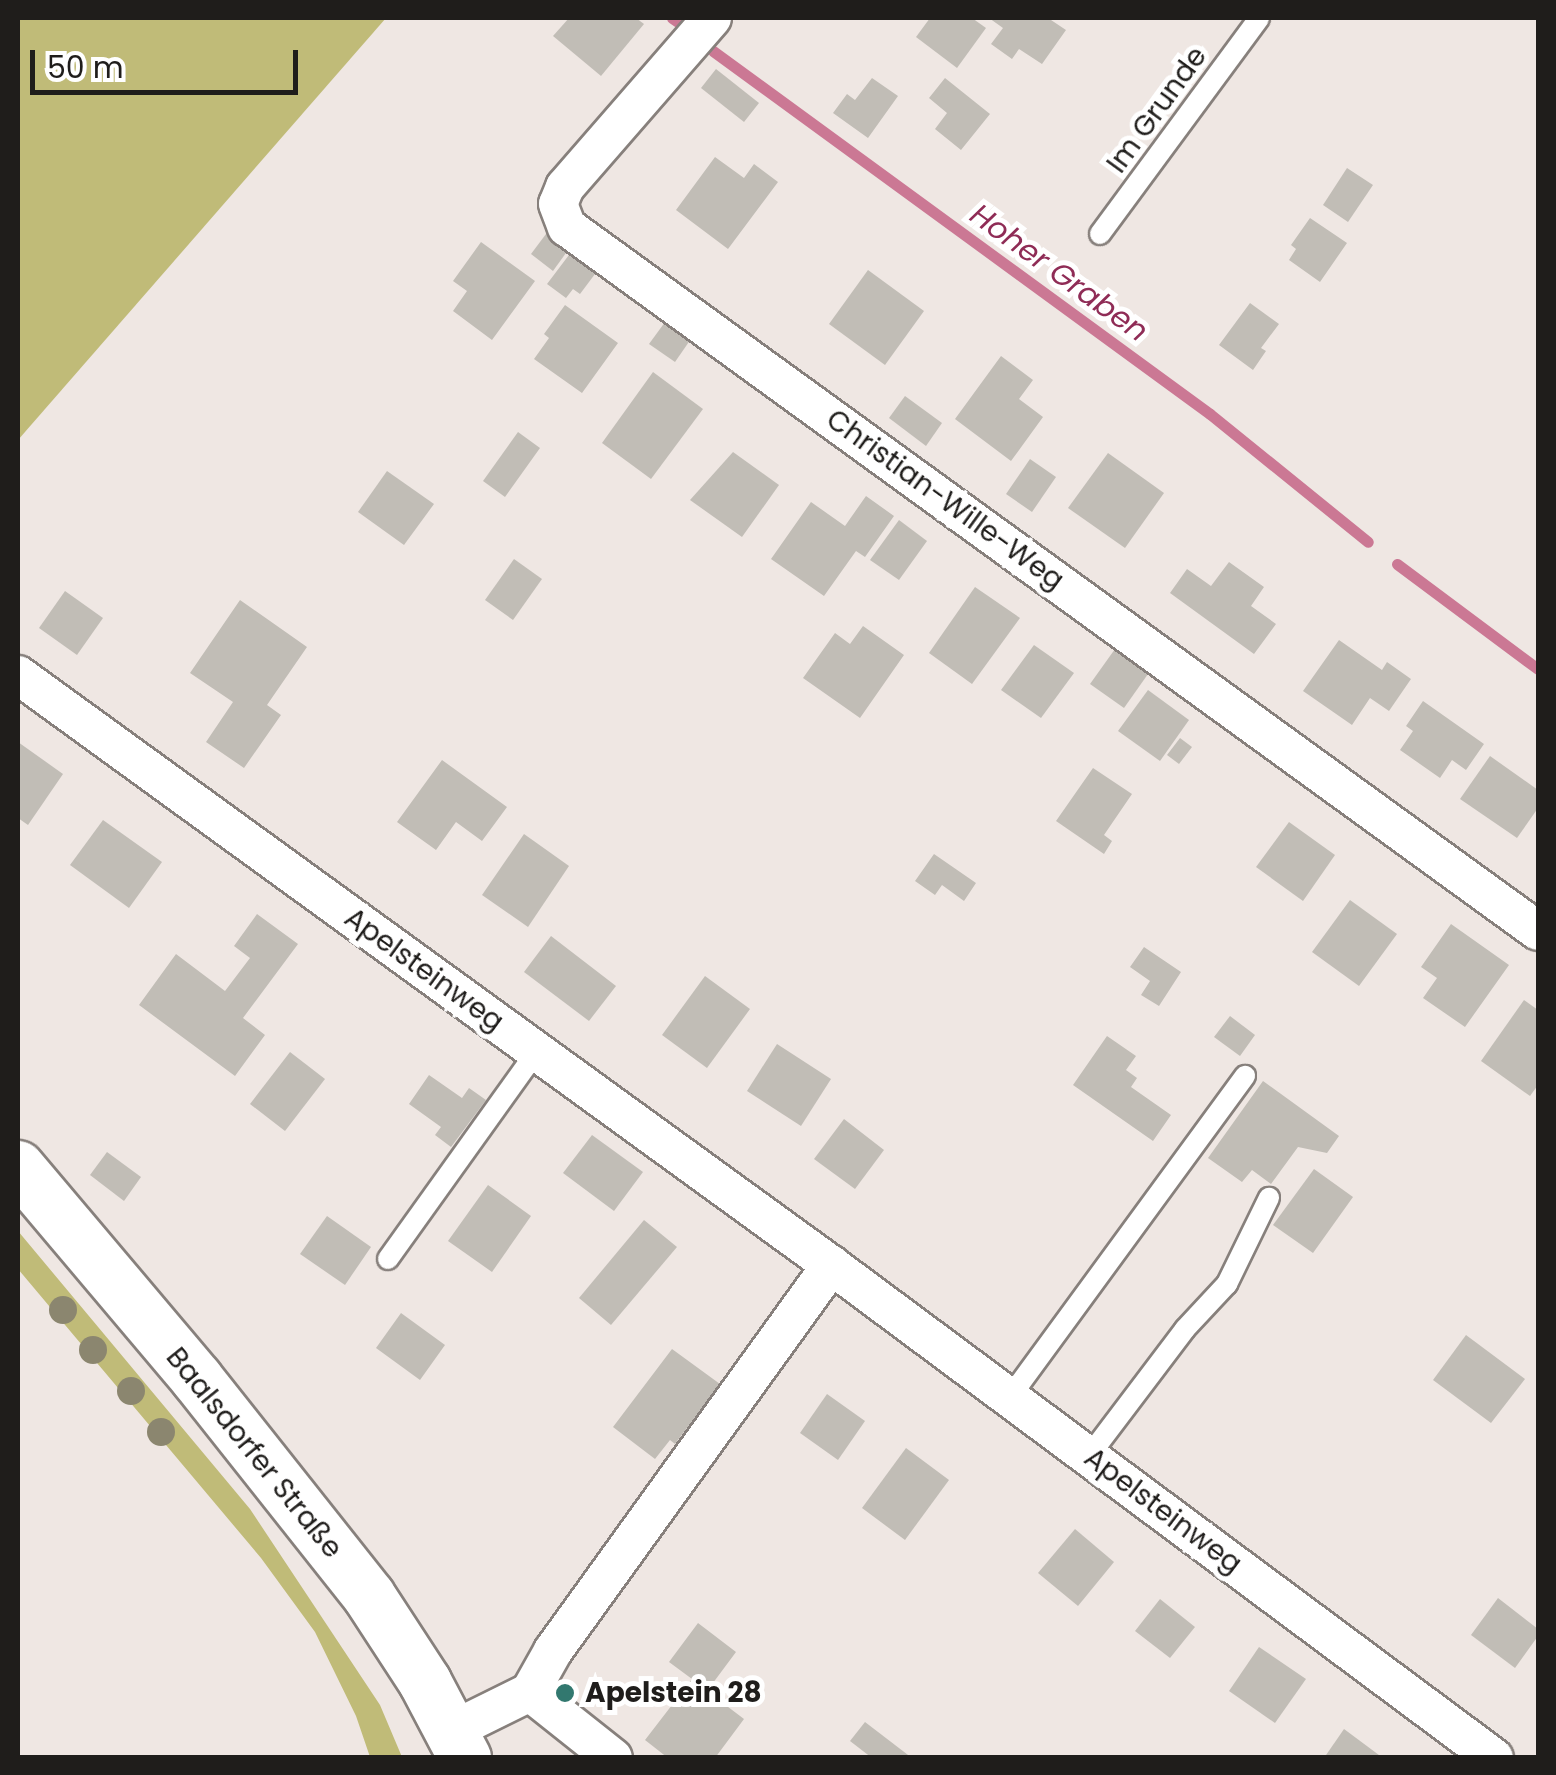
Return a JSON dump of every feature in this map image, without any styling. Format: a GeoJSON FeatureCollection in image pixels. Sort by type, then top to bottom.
{"type":"FeatureCollection","features":[{"type":"Feature","properties":{"kind":"main road","name":"Baalsdorfer Straße"},"geometry":{"type":"LineString","coordinates":[[18,1167],[197,1380],[369,1596],[458,1744]]}},
{"type":"Feature","properties":{"kind":"street","name":"Christian-Wille-Weg"},"geometry":{"type":"LineString","coordinates":[[712,18],[564,188],[558,204],[567,228],[1538,931]]}},
{"type":"Feature","properties":{"kind":"street","name":"Apelsteinweg"},"geometry":{"type":"LineString","coordinates":[[18,676],[831,1265],[1494,1758]]}},
{"type":"Feature","properties":{"kind":"street"},"geometry":{"type":"LineString","coordinates":[[458,1744],[530,1692],[553,1652],[831,1265]]}},
{"type":"Feature","properties":{"kind":"street"},"geometry":{"type":"LineString","coordinates":[[530,1692],[613,1758]]}},
{"type":"Feature","properties":{"kind":"lane","name":"Im Grunde"},"geometry":{"type":"LineString","coordinates":[[1100,234],[1259,18]]}},
{"type":"Feature","properties":{"kind":"lane"},"geometry":{"type":"LineString","coordinates":[[388,1259],[537,1052]]}},
{"type":"Feature","properties":{"kind":"lane"},"geometry":{"type":"LineString","coordinates":[[1010,1397],[1245,1076]]}},
{"type":"Feature","properties":{"kind":"lane"},"geometry":{"type":"LineString","coordinates":[[1089,1456],[1186,1329],[1227,1284],[1269,1198]]}},
{"type":"Feature","properties":{"kind":"shaded area"},"geometry":{"type":"Polygon","coordinates":[[[18,18],[386,18],[18,440],[18,18]]]}},
{"type":"Feature","properties":{"kind":"shaded area"},"geometry":{"type":"Polygon","coordinates":[[[18,1231],[250,1509],[380,1705],[402,1757],[370,1757],[356,1716],[315,1632],[261,1558],[18,1269],[18,1231]]]}},
{"type":"Feature","properties":{"kind":"building"},"geometry":{"type":"Polygon","coordinates":[[[569,18],[636,18],[644,24],[601,76],[553,36],[569,18]]]}},
{"type":"Feature","properties":{"kind":"building"},"geometry":{"type":"Polygon","coordinates":[[[930,18],[972,18],[986,28],[957,68],[916,37],[930,18]]]}},
{"type":"Feature","properties":{"kind":"building"},"geometry":{"type":"Polygon","coordinates":[[[989,18],[1048,18],[1066,30],[1042,64],[1019,49],[1012,59],[991,44],[1003,28],[989,18]]]}},
{"type":"Feature","properties":{"kind":"building"},"geometry":{"type":"Polygon","coordinates":[[[716,69],[759,103],[744,122],[701,88],[716,69]]]}},
{"type":"Feature","properties":{"kind":"building"},"geometry":{"type":"Polygon","coordinates":[[[872,78],[898,96],[868,138],[833,113],[847,94],[855,100],[872,78]]]}},
{"type":"Feature","properties":{"kind":"building"},"geometry":{"type":"Polygon","coordinates":[[[945,78],[990,114],[961,150],[935,129],[947,113],[929,98],[945,78]]]}},
{"type":"Feature","properties":{"kind":"building"},"geometry":{"type":"Polygon","coordinates":[[[715,157],[744,178],[754,164],[778,182],[728,249],[676,210],[715,157]]]}},
{"type":"Feature","properties":{"kind":"building"},"geometry":{"type":"Polygon","coordinates":[[[1347,168],[1373,185],[1348,222],[1323,205],[1347,168]]]}},
{"type":"Feature","properties":{"kind":"building"},"geometry":{"type":"Polygon","coordinates":[[[1310,218],[1347,243],[1320,282],[1289,260],[1296,249],[1291,245],[1310,218]]]}},
{"type":"Feature","properties":{"kind":"building"},"geometry":{"type":"Polygon","coordinates":[[[549,230],[571,246],[553,271],[531,254],[549,230]]]}},
{"type":"Feature","properties":{"kind":"building"},"geometry":{"type":"Polygon","coordinates":[[[481,242],[535,281],[492,340],[453,311],[467,291],[453,281],[481,242]]]}},
{"type":"Feature","properties":{"kind":"building"},"geometry":{"type":"Polygon","coordinates":[[[575,247],[601,266],[580,294],[573,289],[566,298],[547,284],[575,247]]]}},
{"type":"Feature","properties":{"kind":"building"},"geometry":{"type":"Polygon","coordinates":[[[868,270],[924,311],[885,365],[829,324],[868,270]]]}},
{"type":"Feature","properties":{"kind":"building"},"geometry":{"type":"Polygon","coordinates":[[[1250,303],[1279,324],[1261,348],[1266,351],[1253,370],[1219,345],[1250,303]]]}},
{"type":"Feature","properties":{"kind":"building"},"geometry":{"type":"Polygon","coordinates":[[[565,305],[618,343],[582,393],[534,359],[549,338],[544,334],[565,305]]]}},
{"type":"Feature","properties":{"kind":"building"},"geometry":{"type":"Polygon","coordinates":[[[668,318],[693,336],[675,362],[649,344],[668,318]]]}},
{"type":"Feature","properties":{"kind":"building"},"geometry":{"type":"Polygon","coordinates":[[[1001,356],[1033,380],[1019,399],[1043,417],[1011,461],[955,419],[1001,356]]]}},
{"type":"Feature","properties":{"kind":"building"},"geometry":{"type":"Polygon","coordinates":[[[653,372],[703,409],[651,479],[602,443],[653,372]]]}},
{"type":"Feature","properties":{"kind":"building"},"geometry":{"type":"Polygon","coordinates":[[[905,396],[942,423],[926,446],[889,418],[905,396]]]}},
{"type":"Feature","properties":{"kind":"building"},"geometry":{"type":"Polygon","coordinates":[[[518,432],[540,448],[505,497],[483,481],[518,432]]]}},
{"type":"Feature","properties":{"kind":"building"},"geometry":{"type":"Polygon","coordinates":[[[733,452],[779,485],[742,537],[690,500],[733,452]]]}},
{"type":"Feature","properties":{"kind":"building"},"geometry":{"type":"Polygon","coordinates":[[[1108,453],[1164,493],[1125,548],[1068,508],[1108,453]]]}},
{"type":"Feature","properties":{"kind":"building"},"geometry":{"type":"Polygon","coordinates":[[[1030,459],[1056,477],[1032,512],[1006,494],[1030,459]]]}},
{"type":"Feature","properties":{"kind":"building"},"geometry":{"type":"Polygon","coordinates":[[[387,471],[434,504],[404,545],[358,512],[387,471]]]}},
{"type":"Feature","properties":{"kind":"building"},"geometry":{"type":"Polygon","coordinates":[[[866,496],[894,516],[865,557],[856,551],[824,596],[771,559],[811,502],[845,526],[866,496]]]}},
{"type":"Feature","properties":{"kind":"building"},"geometry":{"type":"Polygon","coordinates":[[[899,520],[927,541],[899,580],[870,560],[899,520]]]}},
{"type":"Feature","properties":{"kind":"building"},"geometry":{"type":"Polygon","coordinates":[[[514,559],[542,579],[513,620],[485,600],[514,559]]]}},
{"type":"Feature","properties":{"kind":"building"},"geometry":{"type":"Polygon","coordinates":[[[1229,562],[1264,587],[1251,606],[1276,624],[1254,654],[1170,593],[1187,569],[1211,586],[1229,562]]]}},
{"type":"Feature","properties":{"kind":"building"},"geometry":{"type":"Polygon","coordinates":[[[975,587],[1020,618],[972,684],[929,653],[975,587]]]}},
{"type":"Feature","properties":{"kind":"building"},"geometry":{"type":"Polygon","coordinates":[[[65,591],[103,618],[77,655],[39,628],[65,591]]]}},
{"type":"Feature","properties":{"kind":"building"},"geometry":{"type":"Polygon","coordinates":[[[240,600],[307,647],[267,705],[281,715],[244,768],[206,742],[233,702],[190,673],[240,600]]]}},
{"type":"Feature","properties":{"kind":"building"},"geometry":{"type":"Polygon","coordinates":[[[863,626],[904,655],[860,718],[803,678],[835,633],[850,644],[863,626]]]}},
{"type":"Feature","properties":{"kind":"building"},"geometry":{"type":"Polygon","coordinates":[[[1339,640],[1382,670],[1387,662],[1411,679],[1389,711],[1370,698],[1352,725],[1303,691],[1339,640]]]}},
{"type":"Feature","properties":{"kind":"building"},"geometry":{"type":"Polygon","coordinates":[[[1034,645],[1074,673],[1041,718],[1001,690],[1034,645]]]}},
{"type":"Feature","properties":{"kind":"building"},"geometry":{"type":"Polygon","coordinates":[[[1115,649],[1148,674],[1124,708],[1090,684],[1115,649]]]}},
{"type":"Feature","properties":{"kind":"building"},"geometry":{"type":"Polygon","coordinates":[[[1148,690],[1189,720],[1160,761],[1118,731],[1148,690]]]}},
{"type":"Feature","properties":{"kind":"building"},"geometry":{"type":"Polygon","coordinates":[[[1423,701],[1484,744],[1466,770],[1452,760],[1440,778],[1400,750],[1413,731],[1406,726],[1423,701]]]}},
{"type":"Feature","properties":{"kind":"building"},"geometry":{"type":"Polygon","coordinates":[[[1180,738],[1192,747],[1179,764],[1167,755],[1180,738]]]}},
{"type":"Feature","properties":{"kind":"building"},"geometry":{"type":"Polygon","coordinates":[[[18,742],[63,774],[28,825],[18,818],[18,742]]]}},
{"type":"Feature","properties":{"kind":"building"},"geometry":{"type":"Polygon","coordinates":[[[1490,756],[1538,790],[1538,808],[1517,838],[1460,799],[1490,756]]]}},
{"type":"Feature","properties":{"kind":"building"},"geometry":{"type":"Polygon","coordinates":[[[442,760],[507,807],[482,841],[456,822],[436,850],[397,822],[442,760]]]}},
{"type":"Feature","properties":{"kind":"building"},"geometry":{"type":"Polygon","coordinates":[[[1093,768],[1132,794],[1104,835],[1112,841],[1104,854],[1056,821],[1093,768]]]}},
{"type":"Feature","properties":{"kind":"building"},"geometry":{"type":"Polygon","coordinates":[[[103,820],[162,862],[129,908],[70,865],[103,820]]]}},
{"type":"Feature","properties":{"kind":"building"},"geometry":{"type":"Polygon","coordinates":[[[1289,822],[1335,855],[1303,901],[1256,867],[1289,822]]]}},
{"type":"Feature","properties":{"kind":"building"},"geometry":{"type":"Polygon","coordinates":[[[524,834],[569,866],[528,927],[482,895],[524,834]]]}},
{"type":"Feature","properties":{"kind":"building"},"geometry":{"type":"Polygon","coordinates":[[[934,854],[976,883],[964,901],[942,885],[935,895],[915,881],[934,854]]]}},
{"type":"Feature","properties":{"kind":"building"},"geometry":{"type":"Polygon","coordinates":[[[1350,900],[1397,934],[1359,986],[1312,952],[1350,900]]]}},
{"type":"Feature","properties":{"kind":"building"},"geometry":{"type":"Polygon","coordinates":[[[257,914],[298,944],[243,1018],[265,1035],[235,1076],[139,1005],[176,954],[225,991],[250,958],[234,946],[257,914]]]}},
{"type":"Feature","properties":{"kind":"building"},"geometry":{"type":"Polygon","coordinates":[[[1451,924],[1509,965],[1465,1027],[1423,998],[1437,978],[1421,967],[1451,924]]]}},
{"type":"Feature","properties":{"kind":"building"},"geometry":{"type":"Polygon","coordinates":[[[551,936],[616,986],[589,1021],[524,972],[551,936]]]}},
{"type":"Feature","properties":{"kind":"building"},"geometry":{"type":"Polygon","coordinates":[[[1144,947],[1181,972],[1159,1006],[1141,995],[1150,981],[1130,967],[1144,947]]]}},
{"type":"Feature","properties":{"kind":"building"},"geometry":{"type":"Polygon","coordinates":[[[705,976],[750,1009],[707,1068],[662,1035],[705,976]]]}},
{"type":"Feature","properties":{"kind":"building"},"geometry":{"type":"Polygon","coordinates":[[[1524,1000],[1538,1010],[1538,1085],[1530,1096],[1481,1061],[1524,1000]]]}},
{"type":"Feature","properties":{"kind":"building"},"geometry":{"type":"Polygon","coordinates":[[[1230,1016],[1255,1035],[1240,1056],[1214,1037],[1230,1016]]]}},
{"type":"Feature","properties":{"kind":"building"},"geometry":{"type":"Polygon","coordinates":[[[1107,1036],[1136,1056],[1126,1070],[1137,1078],[1131,1087],[1171,1115],[1153,1141],[1073,1085],[1107,1036]]]}},
{"type":"Feature","properties":{"kind":"building"},"geometry":{"type":"Polygon","coordinates":[[[777,1044],[831,1079],[801,1126],[747,1091],[777,1044]]]}},
{"type":"Feature","properties":{"kind":"building"},"geometry":{"type":"Polygon","coordinates":[[[290,1052],[325,1079],[285,1131],[250,1104],[290,1052]]]}},
{"type":"Feature","properties":{"kind":"building"},"geometry":{"type":"Polygon","coordinates":[[[429,1075],[462,1098],[469,1088],[486,1100],[451,1147],[435,1135],[441,1127],[409,1104],[429,1075]]]}},
{"type":"Feature","properties":{"kind":"building"},"geometry":{"type":"Polygon","coordinates":[[[1263,1081],[1339,1136],[1327,1153],[1298,1147],[1271,1184],[1252,1170],[1242,1182],[1208,1158],[1263,1081]]]}},
{"type":"Feature","properties":{"kind":"building"},"geometry":{"type":"Polygon","coordinates":[[[844,1119],[884,1150],[855,1189],[814,1159],[844,1119]]]}},
{"type":"Feature","properties":{"kind":"building"},"geometry":{"type":"Polygon","coordinates":[[[592,1135],[643,1172],[614,1211],[563,1173],[592,1135]]]}},
{"type":"Feature","properties":{"kind":"building"},"geometry":{"type":"Polygon","coordinates":[[[107,1152],[141,1177],[124,1201],[90,1175],[107,1152]]]}},
{"type":"Feature","properties":{"kind":"building"},"geometry":{"type":"Polygon","coordinates":[[[1314,1169],[1353,1197],[1313,1253],[1273,1225],[1314,1169]]]}},
{"type":"Feature","properties":{"kind":"building"},"geometry":{"type":"Polygon","coordinates":[[[488,1185],[531,1216],[492,1272],[448,1241],[488,1185]]]}},
{"type":"Feature","properties":{"kind":"building"},"geometry":{"type":"Polygon","coordinates":[[[327,1216],[371,1247],[345,1285],[300,1254],[327,1216]]]}},
{"type":"Feature","properties":{"kind":"building"},"geometry":{"type":"Polygon","coordinates":[[[644,1220],[677,1247],[611,1325],[579,1298],[644,1220]]]}},
{"type":"Feature","properties":{"kind":"building"},"geometry":{"type":"Polygon","coordinates":[[[401,1313],[445,1345],[420,1380],[376,1348],[401,1313]]]}},
{"type":"Feature","properties":{"kind":"building"},"geometry":{"type":"Polygon","coordinates":[[[1466,1335],[1525,1379],[1491,1423],[1433,1380],[1466,1335]]]}},
{"type":"Feature","properties":{"kind":"building"},"geometry":{"type":"Polygon","coordinates":[[[672,1349],[720,1384],[675,1444],[670,1440],[655,1459],[613,1427],[672,1349]]]}},
{"type":"Feature","properties":{"kind":"building"},"geometry":{"type":"Polygon","coordinates":[[[827,1394],[865,1421],[838,1460],[800,1433],[827,1394]]]}},
{"type":"Feature","properties":{"kind":"building"},"geometry":{"type":"Polygon","coordinates":[[[906,1448],[949,1480],[905,1540],[862,1508],[906,1448]]]}},
{"type":"Feature","properties":{"kind":"building"},"geometry":{"type":"Polygon","coordinates":[[[1075,1529],[1114,1562],[1078,1606],[1038,1573],[1075,1529]]]}},
{"type":"Feature","properties":{"kind":"building"},"geometry":{"type":"Polygon","coordinates":[[[1498,1598],[1538,1629],[1538,1636],[1515,1668],[1471,1635],[1498,1598]]]}},
{"type":"Feature","properties":{"kind":"building"},"geometry":{"type":"Polygon","coordinates":[[[1160,1599],[1195,1627],[1170,1658],[1135,1631],[1160,1599]]]}},
{"type":"Feature","properties":{"kind":"building"},"geometry":{"type":"Polygon","coordinates":[[[698,1623],[736,1652],[707,1691],[744,1719],[715,1758],[668,1758],[645,1740],[692,1679],[669,1662],[698,1623]]]}},
{"type":"Feature","properties":{"kind":"building"},"geometry":{"type":"Polygon","coordinates":[[[1259,1647],[1306,1679],[1275,1723],[1229,1691],[1259,1647]]]}},
{"type":"Feature","properties":{"kind":"building"},"geometry":{"type":"Polygon","coordinates":[[[865,1722],[912,1758],[872,1758],[850,1741],[865,1722]]]}},
{"type":"Feature","properties":{"kind":"building"},"geometry":{"type":"Polygon","coordinates":[[[1344,1729],[1383,1758],[1324,1758],[1344,1729]]]}},
{"type":"Feature","properties":{"kind":"waterway","name":"Hoher Graben"},"geometry":{"type":"LineString","coordinates":[[672,18],[681,24]]}},
{"type":"Feature","properties":{"kind":"waterway","name":"Hoher Graben"},"geometry":{"type":"LineString","coordinates":[[713,51],[1210,414],[1368,542]]}},
{"type":"Feature","properties":{"kind":"waterway","name":"Hoher Graben"},"geometry":{"type":"LineString","coordinates":[[1397,564],[1538,669]]}},
{"type":"Feature","properties":{"kind":"place","name":"Apelstein 28"},"geometry":{"type":"Point","coordinates":[565,1693]}}]}
